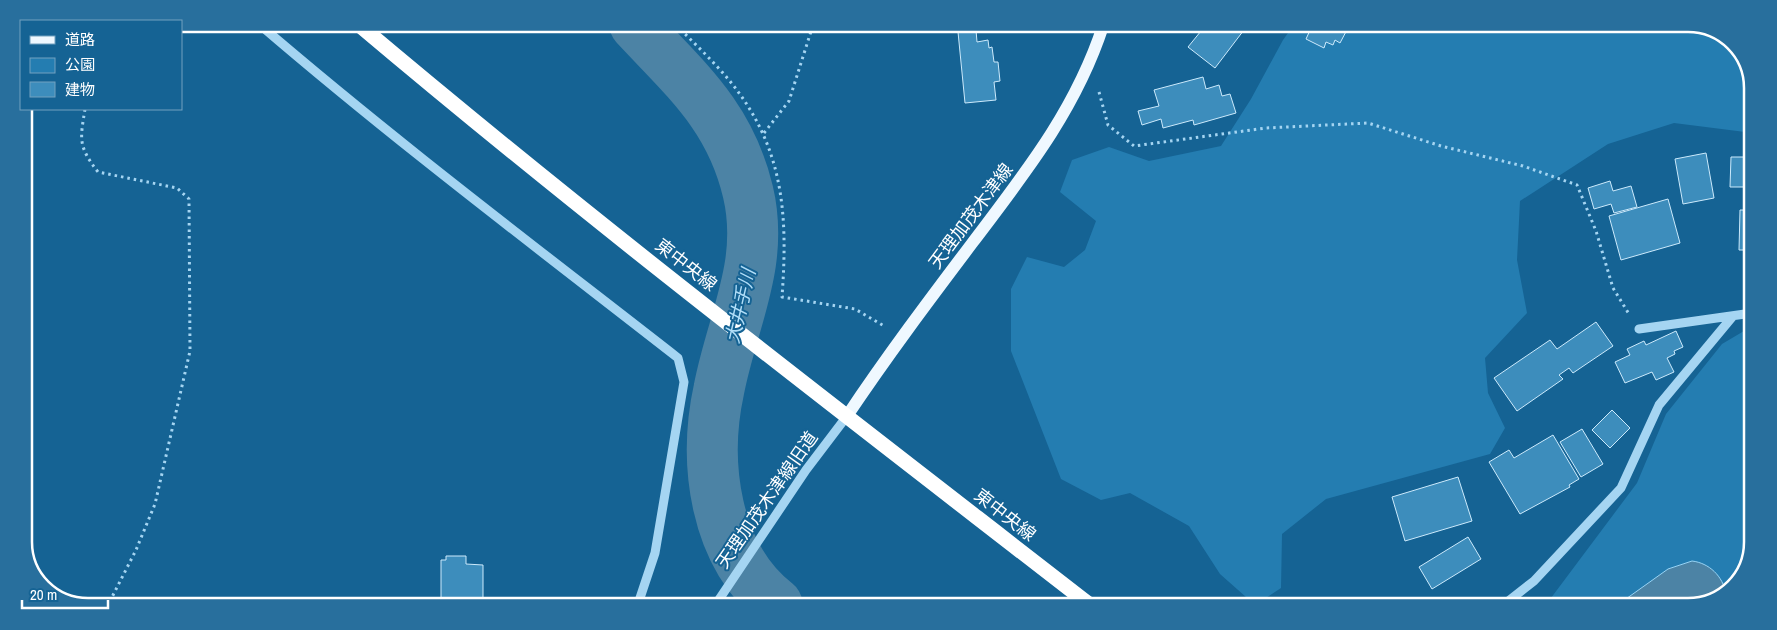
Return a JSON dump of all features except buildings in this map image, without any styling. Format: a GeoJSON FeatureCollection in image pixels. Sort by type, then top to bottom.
{"type":"FeatureCollection","features":[{"type":"Feature","properties":{"kind":"highway","name":"東中央線"},"geometry":{"type":"LineString","coordinates":[[367,32],[455,106],[762,350],[1081,598]]}},
{"type":"Feature","properties":{"kind":"main road","name":"天理加茂木津線"},"geometry":{"type":"LineString","coordinates":[[847,416],[902,337],[1042,152],[1091,64],[1101,32]]}},
{"type":"Feature","properties":{"kind":"street"},"geometry":{"type":"LineString","coordinates":[[268,32],[323,79],[678,358],[684,382],[655,553],[640,598]]}},
{"type":"Feature","properties":{"kind":"street"},"geometry":{"type":"LineString","coordinates":[[1639,329],[1744,314]]}},
{"type":"Feature","properties":{"kind":"street"},"geometry":{"type":"LineString","coordinates":[[1512,598],[1534,581],[1621,488],[1659,405],[1733,316]]}},
{"type":"Feature","properties":{"kind":"street","name":"天理加茂木津線旧道"},"geometry":{"type":"LineString","coordinates":[[720,598],[806,470],[847,416]]}},
{"type":"Feature","properties":{"kind":"path"},"geometry":{"type":"LineString","coordinates":[[683,32],[730,80],[764,133],[780,183],[786,243],[782,297],[856,309],[902,337]]}},
{"type":"Feature","properties":{"kind":"path"},"geometry":{"type":"LineString","coordinates":[[764,133],[789,100],[811,32]]}},
{"type":"Feature","properties":{"kind":"path"},"geometry":{"type":"LineString","coordinates":[[1091,64],[1108,125],[1134,146],[1266,128],[1368,124],[1441,146],[1523,166],[1577,185],[1596,231],[1613,288],[1639,329]]}},
{"type":"Feature","properties":{"kind":"path"},"geometry":{"type":"LineString","coordinates":[[85,110],[80,140],[87,158],[98,172],[177,188],[189,199],[190,350],[155,504],[136,550],[112,598]]}},
{"type":"Feature","properties":{"kind":"green space"},"geometry":{"type":"Polygon","coordinates":[[[1289,32],[1688,32],[1706,35],[1728,49],[1737,61],[1743,74],[1744,132],[1674,123],[1608,144],[1520,201],[1517,260],[1527,313],[1485,358],[1488,393],[1505,428],[1490,454],[1326,499],[1282,534],[1281,588],[1266,598],[1247,598],[1220,574],[1189,526],[1130,493],[1101,500],[1061,479],[1011,351],[1011,289],[1027,257],[1064,267],[1085,250],[1096,221],[1060,192],[1072,160],[1109,147],[1149,161],[1221,146],[1251,99],[1289,32]]]}},
{"type":"Feature","properties":{"kind":"green space"},"geometry":{"type":"Polygon","coordinates":[[[1744,331],[1744,548],[1742,559],[1733,575],[1713,592],[1659,598],[1551,598],[1637,483],[1666,414],[1722,344],[1744,331]]]}},
{"type":"Feature","properties":{"kind":"shaded area"},"geometry":{"type":"Polygon","coordinates":[[[1692,561],[1698,562],[1714,571],[1723,585],[1703,596],[1688,598],[1627,598],[1668,569],[1692,561]]]}},
{"type":"Feature","properties":{"kind":"waterway","name":"大井手川"},"geometry":{"type":"LineString","coordinates":[[642,32],[688,82],[718,120],[740,165],[748,192],[752,218],[750,268],[719,389],[714,417],[712,446],[718,506],[727,534],[739,560],[756,584],[771,598]]}}]}
